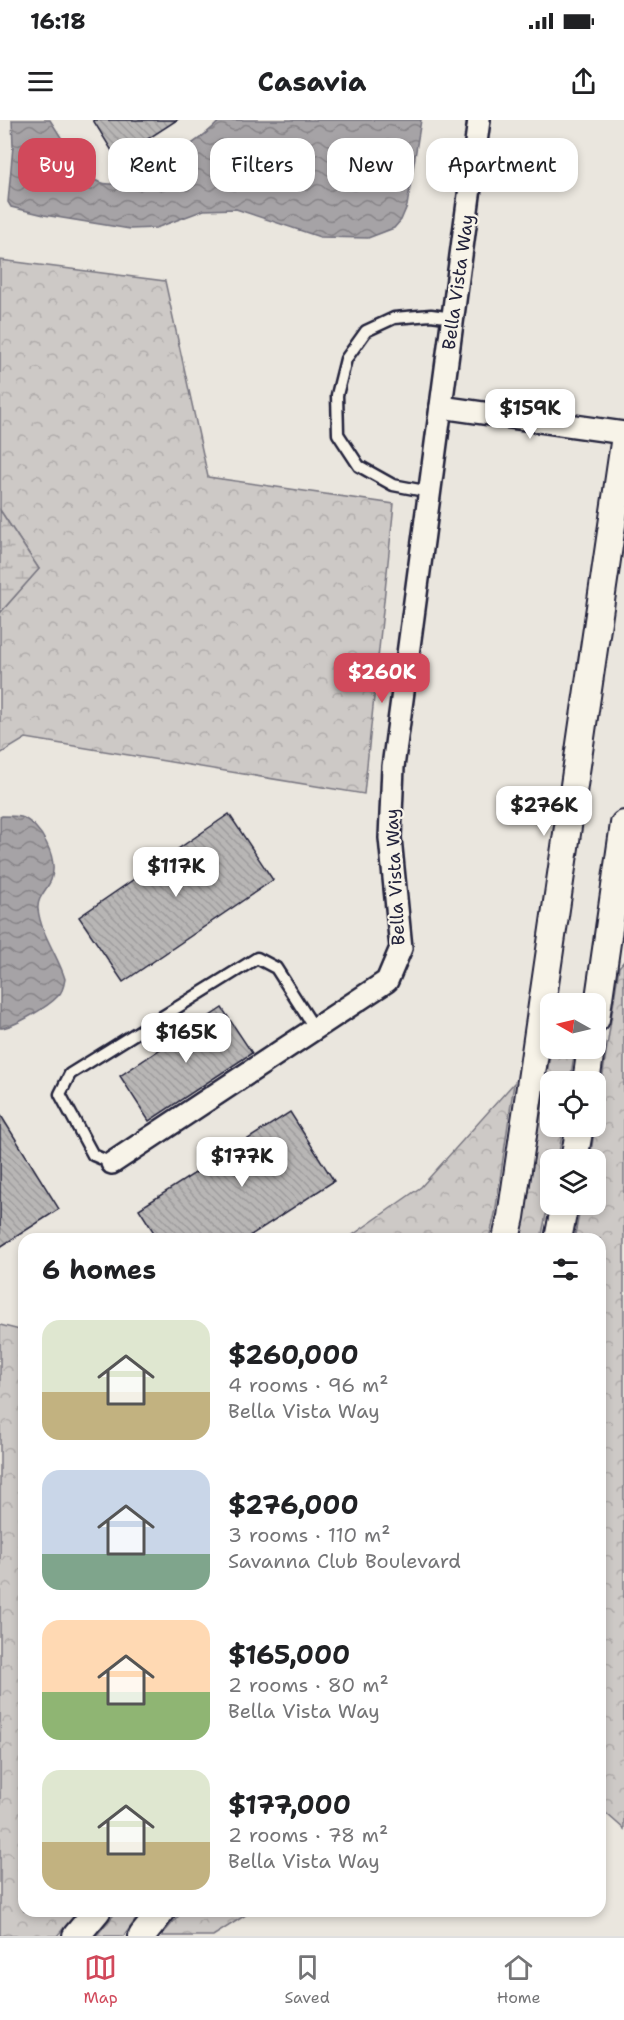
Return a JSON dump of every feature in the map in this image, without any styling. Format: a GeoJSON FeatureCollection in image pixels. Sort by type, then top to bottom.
{"type":"FeatureCollection","features":[{"type":"Feature","properties":{"kind":"street","name":"Bella Vista Way"},"geometry":{"type":"LineString","coordinates":[[112,1163],[387,981],[401,948],[390,838],[393,767],[480,120]]}},
{"type":"Feature","properties":{"kind":"street"},"geometry":{"type":"LineString","coordinates":[[441,407],[624,433]]}},
{"type":"Feature","properties":{"kind":"street"},"geometry":{"type":"LineString","coordinates":[[507,1233],[624,443]]}},
{"type":"Feature","properties":{"kind":"street"},"geometry":{"type":"LineString","coordinates":[[600,993],[624,824]]}},
{"type":"Feature","properties":{"kind":"street"},"geometry":{"type":"LineString","coordinates":[[559,1233],[563,1215]]}},
{"type":"Feature","properties":{"kind":"street"},"geometry":{"type":"LineString","coordinates":[[76,1936],[92,1917]]}},
{"type":"Feature","properties":{"kind":"street"},"geometry":{"type":"LineString","coordinates":[[142,1936],[157,1917]]}},
{"type":"Feature","properties":{"kind":"lane"},"geometry":{"type":"LineString","coordinates":[[430,492],[393,485],[359,466],[338,434],[337,395],[346,359],[366,331],[394,318],[431,315],[453,318]]}},
{"type":"Feature","properties":{"kind":"lane"},"geometry":{"type":"LineString","coordinates":[[112,1163],[93,1155],[60,1094],[70,1074],[257,958],[276,968],[315,1029]]}},
{"type":"Feature","properties":{"kind":"green space"},"geometry":{"type":"Polygon","coordinates":[[[0,260],[165,281],[208,477],[394,504],[364,794],[26,738],[0,754],[0,613],[39,569],[0,510],[0,260]]]}},
{"type":"Feature","properties":{"kind":"green space"},"geometry":{"type":"Polygon","coordinates":[[[0,510],[39,569],[0,613],[0,510]]]}},
{"type":"Feature","properties":{"kind":"green space"},"geometry":{"type":"Polygon","coordinates":[[[624,961],[624,1829],[606,1813],[606,1233],[575,1233],[579,1215],[606,1215],[606,1149],[592,1149],[593,1137],[606,1137],[606,1071],[603,1071],[619,967],[624,961]]]}},
{"type":"Feature","properties":{"kind":"green space"},"geometry":{"type":"Polygon","coordinates":[[[549,1059],[573,1059],[572,1071],[548,1071],[549,1059]]]}},
{"type":"Feature","properties":{"kind":"green space"},"geometry":{"type":"Polygon","coordinates":[[[514,1083],[490,1233],[356,1233],[421,1187],[514,1083]]]}},
{"type":"Feature","properties":{"kind":"green space"},"geometry":{"type":"Polygon","coordinates":[[[540,1119],[540,1137],[561,1137],[560,1149],[540,1149],[540,1215],[546,1215],[542,1233],[522,1233],[540,1119]]]}},
{"type":"Feature","properties":{"kind":"green space"},"geometry":{"type":"Polygon","coordinates":[[[0,1325],[18,1330],[18,1917],[73,1917],[57,1936],[0,1936],[0,1325]]]}},
{"type":"Feature","properties":{"kind":"green space"},"geometry":{"type":"Polygon","coordinates":[[[112,1917],[138,1917],[124,1936],[96,1936],[112,1917]]]}},
{"type":"Feature","properties":{"kind":"green space"},"geometry":{"type":"Polygon","coordinates":[[[178,1917],[243,1917],[213,1936],[161,1936],[178,1917]]]}},
{"type":"Feature","properties":{"kind":"water"},"geometry":{"type":"Polygon","coordinates":[[[12,120],[50,120],[61,138],[18,138],[18,192],[96,192],[96,181],[108,184],[108,192],[198,192],[198,139],[220,120],[421,120],[414,163],[414,138],[327,138],[327,192],[409,192],[407,206],[401,220],[394,228],[368,238],[320,237],[236,209],[204,210],[156,228],[130,229],[44,215],[11,207],[8,202],[13,146],[12,120]]]}},
{"type":"Feature","properties":{"kind":"water"},"geometry":{"type":"Polygon","coordinates":[[[0,817],[21,817],[28,821],[41,834],[50,853],[53,872],[38,909],[42,928],[65,979],[61,993],[47,1005],[22,1021],[0,1028],[0,817]]]}},
{"type":"Feature","properties":{"kind":"building"},"geometry":{"type":"Polygon","coordinates":[[[93,120],[177,120],[149,138],[108,138],[108,144],[93,120]]]}},
{"type":"Feature","properties":{"kind":"building"},"geometry":{"type":"Polygon","coordinates":[[[229,814],[273,880],[123,982],[79,917],[229,814]]]}},
{"type":"Feature","properties":{"kind":"building"},"geometry":{"type":"Polygon","coordinates":[[[222,1008],[252,1053],[149,1121],[120,1076],[222,1008]]]}},
{"type":"Feature","properties":{"kind":"building"},"geometry":{"type":"Polygon","coordinates":[[[290,1112],[334,1181],[254,1233],[154,1233],[139,1209],[290,1112]]]}},
{"type":"Feature","properties":{"kind":"building"},"geometry":{"type":"Polygon","coordinates":[[[0,1114],[59,1209],[22,1233],[18,1233],[18,1235],[0,1247],[0,1114]]]}}]}
